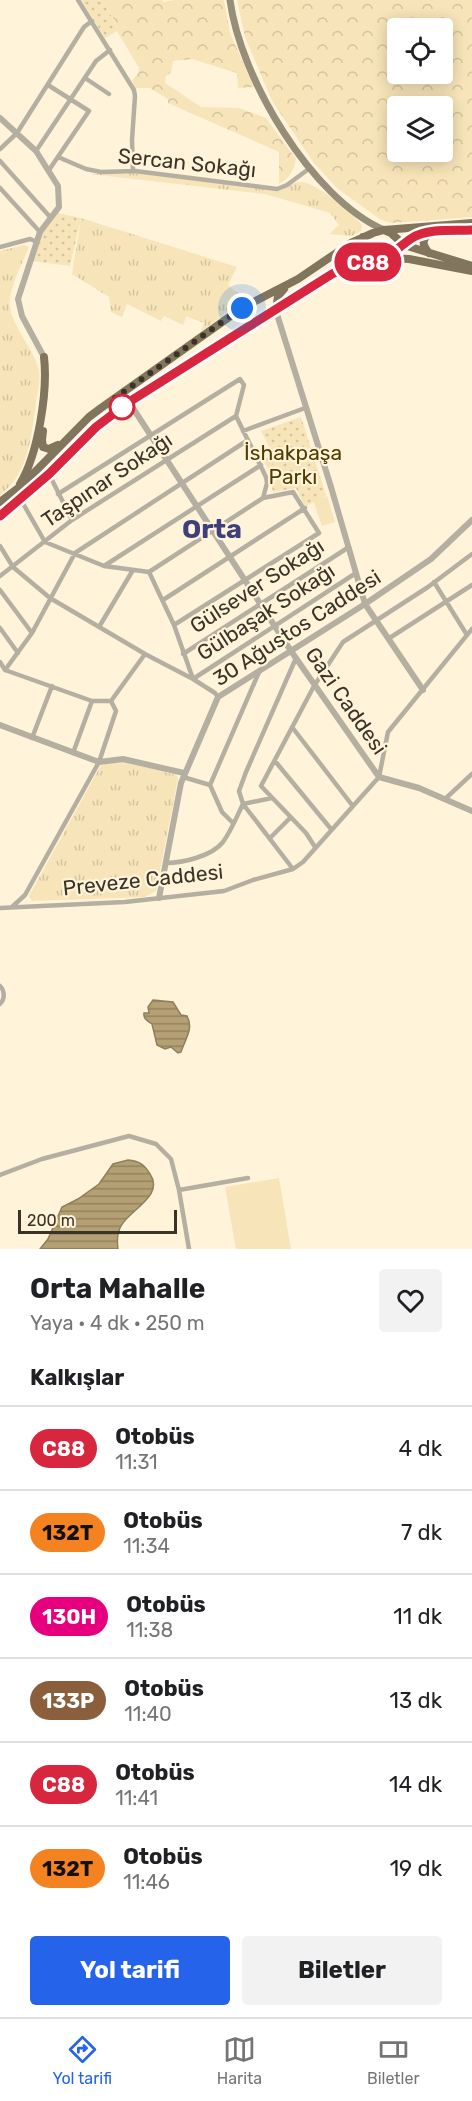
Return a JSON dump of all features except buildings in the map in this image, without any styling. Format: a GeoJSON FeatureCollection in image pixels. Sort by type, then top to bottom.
{"type":"FeatureCollection","features":[{"type":"Feature","properties":{"kind":"main road"},"geometry":{"type":"LineString","coordinates":[[230,0],[239,43],[264,98],[310,168],[334,194],[367,222],[384,230],[404,245],[472,266]]}},
{"type":"Feature","properties":{"kind":"main road"},"geometry":{"type":"LineString","coordinates":[[367,222],[369,228],[363,237],[362,245],[365,255],[369,258],[409,258],[472,271]]}},
{"type":"Feature","properties":{"kind":"main road"},"geometry":{"type":"LineString","coordinates":[[276,311],[280,293],[363,237],[384,230],[472,223]]}},
{"type":"Feature","properties":{"kind":"main road"},"geometry":{"type":"LineString","coordinates":[[0,516],[21,500],[96,427],[129,402],[342,269],[392,254],[419,234],[472,230]]}},
{"type":"Feature","properties":{"kind":"main road"},"geometry":{"type":"LineString","coordinates":[[429,253],[423,241],[426,236],[434,232]]}},
{"type":"Feature","properties":{"kind":"main road"},"geometry":{"type":"LineString","coordinates":[[392,254],[396,248],[396,238]]}},
{"type":"Feature","properties":{"kind":"main road"},"geometry":{"type":"LineString","coordinates":[[0,502],[14,492],[90,417],[111,401],[242,308],[298,279]]}},
{"type":"Feature","properties":{"kind":"main road"},"geometry":{"type":"LineString","coordinates":[[45,357],[50,378],[42,444],[46,449],[53,448],[71,435]]}},
{"type":"Feature","properties":{"kind":"main road"},"geometry":{"type":"LineString","coordinates":[[14,492],[31,462],[45,384],[45,357]]}},
{"type":"Feature","properties":{"kind":"main road"},"geometry":{"type":"LineString","coordinates":[[111,401],[123,398],[129,402]]}},
{"type":"Feature","properties":{"kind":"main road"},"geometry":{"type":"LineString","coordinates":[[36,440],[39,453],[47,460],[63,460]]}},
{"type":"Feature","properties":{"kind":"street"},"geometry":{"type":"LineString","coordinates":[[78,0],[110,50],[135,96],[133,171]]}},
{"type":"Feature","properties":{"kind":"street"},"geometry":{"type":"LineString","coordinates":[[0,149],[17,133],[84,27],[92,21]]}},
{"type":"Feature","properties":{"kind":"street"},"geometry":{"type":"LineString","coordinates":[[36,151],[96,62],[110,50]]}},
{"type":"Feature","properties":{"kind":"street"},"geometry":{"type":"LineString","coordinates":[[85,78],[109,94]]}},
{"type":"Feature","properties":{"kind":"street"},"geometry":{"type":"LineString","coordinates":[[48,85],[88,111],[49,170]]}},
{"type":"Feature","properties":{"kind":"street"},"geometry":{"type":"LineString","coordinates":[[0,118],[36,151],[58,186],[59,207],[40,232],[18,299],[22,316],[45,357]]}},
{"type":"Feature","properties":{"kind":"street","name":"Sercan Sokağı"},"geometry":{"type":"LineString","coordinates":[[58,157],[86,169],[101,172],[133,171],[277,189],[287,185],[310,168]]}},
{"type":"Feature","properties":{"kind":"street"},"geometry":{"type":"LineString","coordinates":[[0,161],[51,218]]}},
{"type":"Feature","properties":{"kind":"street"},"geometry":{"type":"LineString","coordinates":[[0,188],[40,232]]}},
{"type":"Feature","properties":{"kind":"street"},"geometry":{"type":"LineString","coordinates":[[0,247],[30,239],[37,242]]}},
{"type":"Feature","properties":{"kind":"street"},"geometry":{"type":"LineString","coordinates":[[276,311],[365,604],[423,690]]}},
{"type":"Feature","properties":{"kind":"street"},"geometry":{"type":"LineString","coordinates":[[58,494],[240,379],[244,384],[237,416],[261,465],[267,483],[263,498]]}},
{"type":"Feature","properties":{"kind":"street","name":"Gazi Caddesi"},"geometry":{"type":"LineString","coordinates":[[129,402],[274,626],[379,777]]}},
{"type":"Feature","properties":{"kind":"street"},"geometry":{"type":"LineString","coordinates":[[243,431],[305,408]]}},
{"type":"Feature","properties":{"kind":"street","name":"Taşpınar Sokağı"},"geometry":{"type":"LineString","coordinates":[[0,576],[72,520],[237,416]]}},
{"type":"Feature","properties":{"kind":"street"},"geometry":{"type":"LineString","coordinates":[[5,670],[32,633],[75,553],[248,440]]}},
{"type":"Feature","properties":{"kind":"street"},"geometry":{"type":"LineString","coordinates":[[104,566],[261,465]]}},
{"type":"Feature","properties":{"kind":"street"},"geometry":{"type":"LineString","coordinates":[[49,474],[72,520]]}},
{"type":"Feature","properties":{"kind":"street"},"geometry":{"type":"LineString","coordinates":[[21,500],[45,542],[104,566],[149,573],[263,498],[293,492],[319,532],[174,625]]}},
{"type":"Feature","properties":{"kind":"street"},"geometry":{"type":"LineString","coordinates":[[163,600],[305,508]]}},
{"type":"Feature","properties":{"kind":"street","name":"30 Ağustos Caddesi"},"geometry":{"type":"LineString","coordinates":[[159,898],[183,775],[218,697],[365,604],[431,559],[472,520]]}},
{"type":"Feature","properties":{"kind":"street"},"geometry":{"type":"LineString","coordinates":[[0,546],[13,567],[50,598],[145,654],[193,679],[218,697]]}},
{"type":"Feature","properties":{"kind":"street","name":"Gülsever Sokağı"},"geometry":{"type":"LineString","coordinates":[[183,654],[348,547]]}},
{"type":"Feature","properties":{"kind":"street"},"geometry":{"type":"LineString","coordinates":[[315,847],[306,833],[261,786],[292,726],[314,686],[343,642],[472,554]]}},
{"type":"Feature","properties":{"kind":"street"},"geometry":{"type":"LineString","coordinates":[[99,627],[133,570]]}},
{"type":"Feature","properties":{"kind":"street"},"geometry":{"type":"LineString","coordinates":[[149,573],[174,625],[193,679]]}},
{"type":"Feature","properties":{"kind":"street","name":"Gülbaşak Sokağı"},"geometry":{"type":"LineString","coordinates":[[193,679],[356,573]]}},
{"type":"Feature","properties":{"kind":"street"},"geometry":{"type":"LineString","coordinates":[[434,582],[467,635]]}},
{"type":"Feature","properties":{"kind":"street"},"geometry":{"type":"LineString","coordinates":[[388,639],[472,585]]}},
{"type":"Feature","properties":{"kind":"street"},"geometry":{"type":"LineString","coordinates":[[0,590],[32,633]]}},
{"type":"Feature","properties":{"kind":"street"},"geometry":{"type":"LineString","coordinates":[[0,628],[18,653]]}},
{"type":"Feature","properties":{"kind":"street"},"geometry":{"type":"LineString","coordinates":[[472,629],[388,732],[379,777],[419,788],[472,811]]}},
{"type":"Feature","properties":{"kind":"street"},"geometry":{"type":"LineString","coordinates":[[111,701],[145,654]]}},
{"type":"Feature","properties":{"kind":"street"},"geometry":{"type":"LineString","coordinates":[[293,869],[243,804],[239,791],[296,658]]}},
{"type":"Feature","properties":{"kind":"street"},"geometry":{"type":"LineString","coordinates":[[0,662],[5,670],[92,700],[111,701]]}},
{"type":"Feature","properties":{"kind":"street"},"geometry":{"type":"LineString","coordinates":[[210,785],[260,670]]}},
{"type":"Feature","properties":{"kind":"street"},"geometry":{"type":"LineString","coordinates":[[32,738],[52,686]]}},
{"type":"Feature","properties":{"kind":"street"},"geometry":{"type":"LineString","coordinates":[[73,753],[92,700]]}},
{"type":"Feature","properties":{"kind":"street"},"geometry":{"type":"LineString","coordinates":[[13,906],[25,895],[99,762],[116,711],[111,701]]}},
{"type":"Feature","properties":{"kind":"street"},"geometry":{"type":"LineString","coordinates":[[0,725],[99,762],[123,759],[183,775],[210,785],[222,812],[233,823]]}},
{"type":"Feature","properties":{"kind":"street"},"geometry":{"type":"LineString","coordinates":[[292,726],[352,805]]}},
{"type":"Feature","properties":{"kind":"street"},"geometry":{"type":"LineString","coordinates":[[275,761],[331,829]]}},
{"type":"Feature","properties":{"kind":"street"},"geometry":{"type":"LineString","coordinates":[[445,798],[472,774]]}},
{"type":"Feature","properties":{"kind":"street","name":"Preveze Caddesi"},"geometry":{"type":"LineString","coordinates":[[0,908],[125,902],[224,891],[293,869],[303,862],[379,777]]}},
{"type":"Feature","properties":{"kind":"street"},"geometry":{"type":"LineString","coordinates":[[243,804],[272,798]]}},
{"type":"Feature","properties":{"kind":"street"},"geometry":{"type":"LineString","coordinates":[[166,863],[182,862],[203,855],[222,843],[243,804]]}},
{"type":"Feature","properties":{"kind":"street"},"geometry":{"type":"LineString","coordinates":[[270,838],[290,818]]}},
{"type":"Feature","properties":{"kind":"street"},"geometry":{"type":"LineString","coordinates":[[0,986],[3,989],[4,998],[0,1004]]}},
{"type":"Feature","properties":{"kind":"street"},"geometry":{"type":"LineString","coordinates":[[0,1175],[42,1160],[129,1136],[156,1144],[171,1159],[189,1249]]}},
{"type":"Feature","properties":{"kind":"street"},"geometry":{"type":"LineString","coordinates":[[179,1190],[248,1178]]}},
{"type":"Feature","properties":{"kind":"green space"},"geometry":{"type":"Polygon","coordinates":[[[81,0],[102,0],[116,24],[117,31],[105,38],[81,0]]]}},
{"type":"Feature","properties":{"kind":"green space"},"geometry":{"type":"Polygon","coordinates":[[[102,0],[162,0],[163,2],[224,0],[230,33],[254,87],[238,88],[237,73],[192,59],[173,61],[171,72],[166,76],[165,83],[201,107],[239,108],[266,118],[296,159],[288,176],[279,184],[279,152],[168,103],[168,99],[150,88],[135,88],[132,80],[138,74],[139,68],[102,0]]]}},
{"type":"Feature","properties":{"kind":"green space"},"geometry":{"type":"Polygon","coordinates":[[[237,0],[472,0],[472,217],[391,223],[381,220],[338,189],[314,163],[272,101],[245,37],[237,0]]]}},
{"type":"Feature","properties":{"kind":"green space"},"geometry":{"type":"Polygon","coordinates":[[[134,173],[278,190],[297,182],[307,183],[324,192],[350,213],[362,225],[361,231],[352,236],[329,234],[339,225],[330,213],[265,194],[90,174],[134,173]]]}},
{"type":"Feature","properties":{"kind":"green space"},"geometry":{"type":"Polygon","coordinates":[[[58,213],[81,218],[70,266],[32,261],[43,233],[58,213]]]}},
{"type":"Feature","properties":{"kind":"green space"},"geometry":{"type":"Polygon","coordinates":[[[81,218],[237,267],[228,285],[245,299],[200,332],[204,323],[188,317],[183,325],[164,316],[161,321],[127,304],[122,317],[111,312],[109,297],[72,274],[81,218]]]}},
{"type":"Feature","properties":{"kind":"green space"},"geometry":{"type":"Polygon","coordinates":[[[24,245],[29,247],[13,286],[10,308],[15,323],[34,356],[39,383],[27,454],[17,476],[0,495],[0,251],[24,245]]]}},
{"type":"Feature","properties":{"kind":"green space","name":"İshakpaşa Parkı"},"geometry":{"type":"Polygon","coordinates":[[[301,417],[326,495],[305,507],[296,488],[273,492],[268,469],[263,460],[273,455],[261,431],[301,417]]]}},
{"type":"Feature","properties":{"kind":"green space"},"geometry":{"type":"Polygon","coordinates":[[[281,463],[287,487],[275,489],[269,465],[281,463]]]}},
{"type":"Feature","properties":{"kind":"green space"},"geometry":{"type":"Polygon","coordinates":[[[327,496],[335,522],[322,526],[313,500],[327,496]]]}},
{"type":"Feature","properties":{"kind":"green space"},"geometry":{"type":"Polygon","coordinates":[[[122,761],[176,775],[178,778],[156,891],[145,897],[32,901],[29,896],[101,765],[122,761]]]}},
{"type":"Feature","properties":{"kind":"green space"},"geometry":{"type":"Polygon","coordinates":[[[279,1178],[291,1249],[236,1249],[225,1187],[279,1178]]]}},
{"type":"Feature","properties":{"kind":"shaded area"},"geometry":{"type":"Polygon","coordinates":[[[153,1000],[173,1002],[181,1015],[187,1016],[190,1025],[181,1052],[178,1053],[171,1047],[165,1049],[157,1045],[152,1024],[146,1020],[144,1015],[144,1013],[149,1013],[148,1007],[153,1000]]]}},
{"type":"Feature","properties":{"kind":"shaded area"},"geometry":{"type":"Polygon","coordinates":[[[128,1160],[138,1162],[146,1168],[153,1182],[153,1189],[150,1196],[121,1226],[118,1249],[40,1249],[48,1239],[62,1207],[99,1184],[113,1164],[128,1160]]]}},
{"type":"Feature","properties":{"kind":"bus line","name":"C88"},"geometry":{"type":"LineString","coordinates":[[0,516],[21,500],[107,418],[332,274],[355,264],[378,260],[392,254],[412,238],[426,232],[472,230]]}},
{"type":"Feature","properties":{"kind":"district","name":"Orta"},"geometry":{"type":"Point","coordinates":[212,529]}},
{"type":"Feature","properties":{"kind":"route"},"geometry":{"type":"LineString","coordinates":[[122,407],[118,410],[129,402],[127,399],[119,398],[111,401],[242,308]]}}]}
